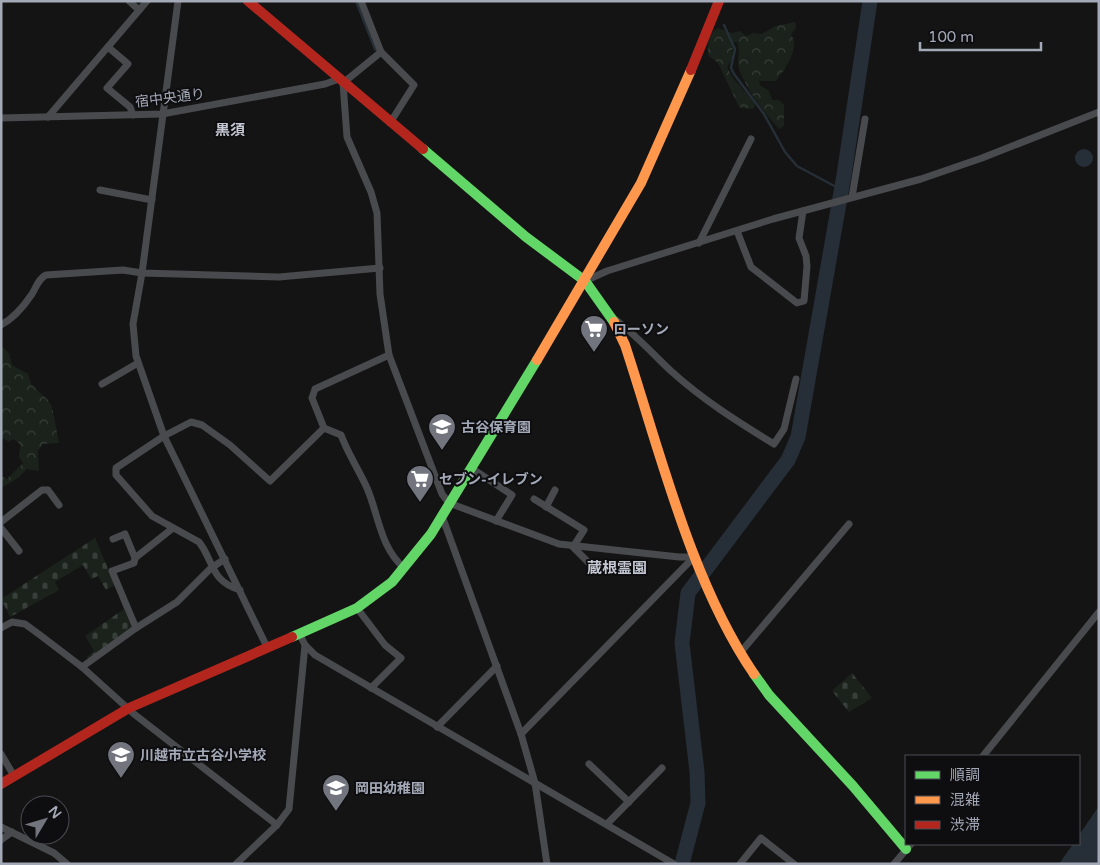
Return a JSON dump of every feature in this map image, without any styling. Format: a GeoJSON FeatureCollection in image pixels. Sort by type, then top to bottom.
{"type":"FeatureCollection","features":[{"type":"Feature","properties":{"kind":"street"},"geometry":{"type":"LineString","coordinates":[[129,1],[139,10]]}},
{"type":"Feature","properties":{"kind":"street"},"geometry":{"type":"LineString","coordinates":[[48,117],[147,1]]}},
{"type":"Feature","properties":{"kind":"street"},"geometry":{"type":"LineString","coordinates":[[178,1],[142,273],[133,324],[138,363],[164,436],[267,647]]}},
{"type":"Feature","properties":{"kind":"street"},"geometry":{"type":"LineString","coordinates":[[248,1],[526,237],[585,281],[612,317],[625,345],[694,557],[740,653],[769,695],[905,843]]}},
{"type":"Feature","properties":{"kind":"street"},"geometry":{"type":"LineString","coordinates":[[361,1],[381,52],[414,85],[390,123]]}},
{"type":"Feature","properties":{"kind":"street"},"geometry":{"type":"LineString","coordinates":[[1,784],[129,708],[357,608],[387,586],[404,568],[431,534],[585,281],[641,183],[684,88],[719,1]]}},
{"type":"Feature","properties":{"kind":"street"},"geometry":{"type":"LineString","coordinates":[[108,47],[128,64],[108,88],[130,107],[133,115]]}},
{"type":"Feature","properties":{"kind":"street"},"geometry":{"type":"LineString","coordinates":[[341,81],[381,52]]}},
{"type":"Feature","properties":{"kind":"street"},"geometry":{"type":"LineString","coordinates":[[341,81],[347,137],[369,185],[377,213],[382,324],[389,355],[442,494],[449,503],[559,544],[679,558],[694,557]]}},
{"type":"Feature","properties":{"kind":"street","name":"宿中央通り"},"geometry":{"type":"LineString","coordinates":[[1,118],[162,114],[341,81]]}},
{"type":"Feature","properties":{"kind":"street"},"geometry":{"type":"LineString","coordinates":[[585,281],[607,271],[737,231],[850,197],[930,176],[1099,112]]}},
{"type":"Feature","properties":{"kind":"street"},"geometry":{"type":"LineString","coordinates":[[850,197],[865,119]]}},
{"type":"Feature","properties":{"kind":"street"},"geometry":{"type":"LineString","coordinates":[[699,243],[751,139]]}},
{"type":"Feature","properties":{"kind":"street"},"geometry":{"type":"LineString","coordinates":[[100,190],[152,200]]}},
{"type":"Feature","properties":{"kind":"street"},"geometry":{"type":"LineString","coordinates":[[737,231],[751,267],[797,303],[801,303],[804,301],[807,266],[806,256],[799,238],[803,211]]}},
{"type":"Feature","properties":{"kind":"street"},"geometry":{"type":"LineString","coordinates":[[1,325],[10,320],[24,305],[39,280],[46,275],[124,270],[142,273],[279,277],[380,268]]}},
{"type":"Feature","properties":{"kind":"street"},"geometry":{"type":"LineString","coordinates":[[612,317],[625,326],[673,372],[707,400],[731,418],[774,444],[784,429],[796,380]]}},
{"type":"Feature","properties":{"kind":"street"},"geometry":{"type":"LineString","coordinates":[[389,355],[315,389],[312,398],[324,428],[341,435],[374,504],[387,548],[394,559],[404,568]]}},
{"type":"Feature","properties":{"kind":"street"},"geometry":{"type":"LineString","coordinates":[[102,384],[138,363]]}},
{"type":"Feature","properties":{"kind":"street"},"geometry":{"type":"LineString","coordinates":[[240,590],[230,587],[211,568],[204,548],[199,542],[152,516],[116,475],[116,468],[187,422],[197,422],[230,445],[267,480],[270,480],[324,428]]}},
{"type":"Feature","properties":{"kind":"street"},"geometry":{"type":"LineString","coordinates":[[471,468],[512,495],[496,521]]}},
{"type":"Feature","properties":{"kind":"street"},"geometry":{"type":"LineString","coordinates":[[1,522],[42,490],[48,490],[59,505]]}},
{"type":"Feature","properties":{"kind":"street"},"geometry":{"type":"LineString","coordinates":[[546,506],[555,490]]}},
{"type":"Feature","properties":{"kind":"street"},"geometry":{"type":"LineString","coordinates":[[534,500],[584,530],[573,547]]}},
{"type":"Feature","properties":{"kind":"street"},"geometry":{"type":"LineString","coordinates":[[442,516],[521,734],[535,783],[546,864]]}},
{"type":"Feature","properties":{"kind":"street"},"geometry":{"type":"LineString","coordinates":[[740,653],[849,524]]}},
{"type":"Feature","properties":{"kind":"street"},"geometry":{"type":"LineString","coordinates":[[1,528],[19,551]]}},
{"type":"Feature","properties":{"kind":"street"},"geometry":{"type":"LineString","coordinates":[[136,628],[112,571],[134,563],[135,558],[172,528]]}},
{"type":"Feature","properties":{"kind":"street"},"geometry":{"type":"LineString","coordinates":[[113,538],[125,534],[135,558]]}},
{"type":"Feature","properties":{"kind":"street"},"geometry":{"type":"LineString","coordinates":[[573,547],[594,568]]}},
{"type":"Feature","properties":{"kind":"street"},"geometry":{"type":"LineString","coordinates":[[521,734],[694,557]]}},
{"type":"Feature","properties":{"kind":"street"},"geometry":{"type":"LineString","coordinates":[[82,667],[136,628],[177,602],[211,568],[225,560]]}},
{"type":"Feature","properties":{"kind":"street"},"geometry":{"type":"LineString","coordinates":[[357,608],[385,645],[401,658],[371,688]]}},
{"type":"Feature","properties":{"kind":"street"},"geometry":{"type":"LineString","coordinates":[[984,755],[1099,612]]}},
{"type":"Feature","properties":{"kind":"street"},"geometry":{"type":"LineString","coordinates":[[1,628],[12,622],[25,624],[82,667],[129,708],[277,824]]}},
{"type":"Feature","properties":{"kind":"street"},"geometry":{"type":"LineString","coordinates":[[299,633],[305,645],[315,655],[674,864]]}},
{"type":"Feature","properties":{"kind":"street"},"geometry":{"type":"LineString","coordinates":[[236,864],[277,824],[289,809],[305,645]]}},
{"type":"Feature","properties":{"kind":"street"},"geometry":{"type":"LineString","coordinates":[[437,727],[497,666]]}},
{"type":"Feature","properties":{"kind":"street"},"geometry":{"type":"LineString","coordinates":[[1,754],[14,776]]}},
{"type":"Feature","properties":{"kind":"street"},"geometry":{"type":"LineString","coordinates":[[589,764],[628,802]]}},
{"type":"Feature","properties":{"kind":"street"},"geometry":{"type":"LineString","coordinates":[[607,824],[662,768]]}},
{"type":"Feature","properties":{"kind":"street"},"geometry":{"type":"LineString","coordinates":[[1,827],[54,853],[67,864]]}},
{"type":"Feature","properties":{"kind":"street"},"geometry":{"type":"LineString","coordinates":[[1,840],[12,832]]}},
{"type":"Feature","properties":{"kind":"street"},"geometry":{"type":"LineString","coordinates":[[740,864],[761,838],[794,864]]}},
{"type":"Feature","properties":{"kind":"street"},"geometry":{"type":"LineString","coordinates":[[894,864],[908,846]]}},
{"type":"Feature","properties":{"kind":"green space"},"geometry":{"type":"Polygon","coordinates":[[[795,22],[796,27],[791,35],[794,40],[793,52],[787,65],[776,81],[759,81],[760,85],[769,91],[772,100],[779,100],[784,105],[784,126],[779,129],[757,101],[742,77],[738,66],[739,49],[737,42],[733,42],[732,59],[727,67],[733,78],[754,102],[755,106],[753,109],[741,108],[738,105],[718,63],[708,55],[708,43],[712,32],[718,28],[732,33],[740,31],[746,36],[753,33],[762,34],[775,26],[795,22]]]}},
{"type":"Feature","properties":{"kind":"green space"},"geometry":{"type":"Polygon","coordinates":[[[1,346],[9,353],[12,365],[28,374],[31,384],[48,400],[52,407],[59,443],[43,444],[38,451],[39,471],[27,469],[18,478],[1,488],[2,476],[7,479],[23,463],[19,457],[20,446],[18,443],[13,439],[9,442],[4,439],[1,440],[1,346]]]}},
{"type":"Feature","properties":{"kind":"green space"},"geometry":{"type":"Polygon","coordinates":[[[95,538],[115,585],[106,590],[98,576],[91,579],[83,565],[55,582],[59,590],[10,617],[1,599],[95,538]]]}},
{"type":"Feature","properties":{"kind":"green space"},"geometry":{"type":"Polygon","coordinates":[[[124,609],[132,629],[88,659],[87,657],[94,651],[85,636],[124,609]]]}},
{"type":"Feature","properties":{"kind":"green space"},"geometry":{"type":"Polygon","coordinates":[[[852,673],[872,698],[849,712],[832,691],[852,673]]]}},
{"type":"Feature","properties":{"kind":"shaded area"},"geometry":{"type":"Polygon","coordinates":[[[1084,149],[1090,152],[1093,158],[1090,164],[1084,167],[1078,164],[1075,158],[1078,152],[1084,149]]]}},
{"type":"Feature","properties":{"kind":"shaded area"},"geometry":{"type":"Polygon","coordinates":[[[1099,806],[1099,864],[1059,864],[1072,845],[1080,845],[1080,834],[1099,806]]]}},
{"type":"Feature","properties":{"kind":"waterway"},"geometry":{"type":"LineString","coordinates":[[356,1],[375,49],[379,52]]}},
{"type":"Feature","properties":{"kind":"waterway"},"geometry":{"type":"LineString","coordinates":[[682,864],[698,803],[697,772],[682,643],[688,593],[788,460],[798,437],[844,175],[870,1]]}},
{"type":"Feature","properties":{"kind":"waterway"},"geometry":{"type":"LineString","coordinates":[[724,25],[735,49],[731,68],[764,114],[785,152],[797,166],[840,189]]}},
{"type":"Feature","properties":{"kind":"traffic: fast"},"geometry":{"type":"LineString","coordinates":[[423,149],[526,237],[585,281],[614,322]]}},
{"type":"Feature","properties":{"kind":"traffic: fast"},"geometry":{"type":"LineString","coordinates":[[292,637],[357,608],[392,582],[431,534],[537,360]]}},
{"type":"Feature","properties":{"kind":"traffic: fast"},"geometry":{"type":"LineString","coordinates":[[754,674],[769,695],[853,786],[906,849]]}},
{"type":"Feature","properties":{"kind":"traffic: slow"},"geometry":{"type":"LineString","coordinates":[[537,360],[641,183],[691,70]]}},
{"type":"Feature","properties":{"kind":"traffic: slow"},"geometry":{"type":"LineString","coordinates":[[614,322],[625,345],[679,515],[695,557],[712,599],[732,638],[754,674]]}},
{"type":"Feature","properties":{"kind":"traffic: jam"},"geometry":{"type":"LineString","coordinates":[[248,1],[423,149]]}},
{"type":"Feature","properties":{"kind":"traffic: jam"},"geometry":{"type":"LineString","coordinates":[[691,70],[719,1]]}},
{"type":"Feature","properties":{"kind":"traffic: jam"},"geometry":{"type":"LineString","coordinates":[[1,784],[129,708],[292,637]]}},
{"type":"Feature","properties":{"kind":"place","name":"ローソン"},"geometry":{"type":"Point","coordinates":[594,353]}},
{"type":"Feature","properties":{"kind":"place","name":"古谷保育園"},"geometry":{"type":"Point","coordinates":[442,451]}},
{"type":"Feature","properties":{"kind":"place","name":"セブン-イレブン"},"geometry":{"type":"Point","coordinates":[420,503]}},
{"type":"Feature","properties":{"kind":"place","name":"川越市立古谷小学校"},"geometry":{"type":"Point","coordinates":[121,779]}},
{"type":"Feature","properties":{"kind":"place","name":"岡田幼稚園"},"geometry":{"type":"Point","coordinates":[336,812]}},
{"type":"Feature","properties":{"kind":"district","name":"黒須"},"geometry":{"type":"Point","coordinates":[230,130]}},
{"type":"Feature","properties":{"kind":"district","name":"蔵根霊園"},"geometry":{"type":"Point","coordinates":[617,568]}}]}
